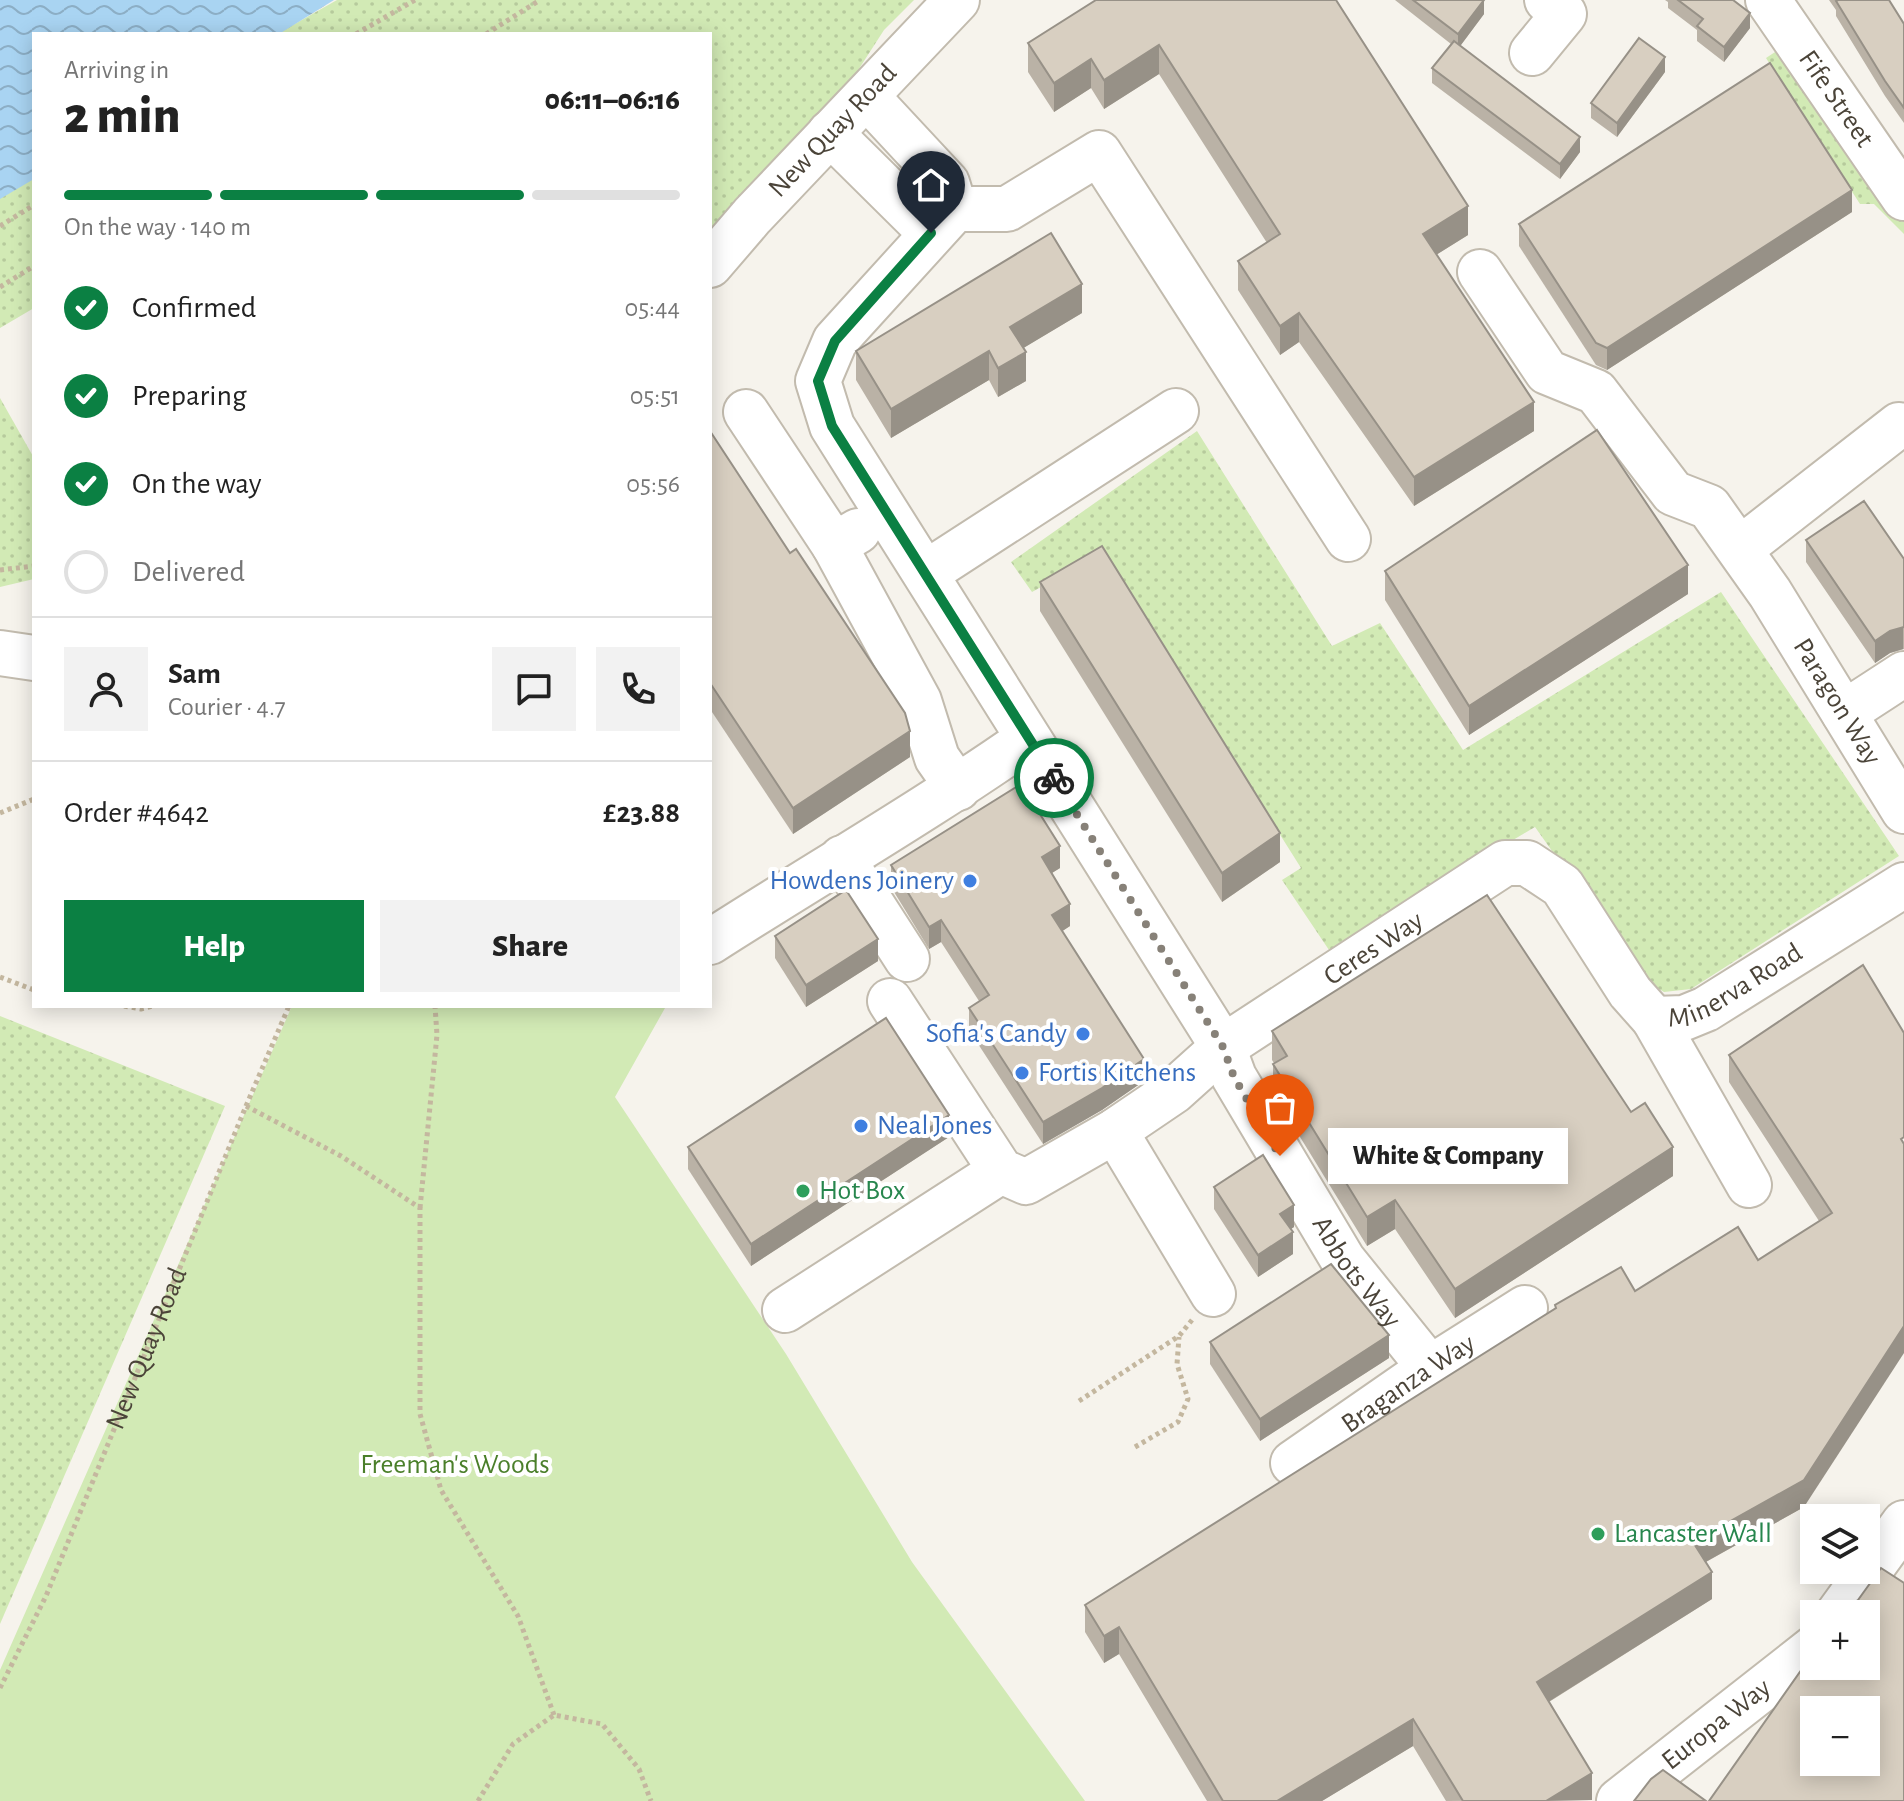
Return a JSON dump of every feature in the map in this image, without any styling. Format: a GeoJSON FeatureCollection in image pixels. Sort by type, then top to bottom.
{"type":"FeatureCollection","features":[{"type":"Feature","properties":{"kind":"street","name":"New Quay Road"},"geometry":{"type":"LineString","coordinates":[[712,263],[752,216],[957,0]]}},
{"type":"Feature","properties":{"kind":"street"},"geometry":{"type":"LineString","coordinates":[[1532,53],[1564,14],[1547,0]]}},
{"type":"Feature","properties":{"kind":"street","name":"Fife Street"},"geometry":{"type":"LineString","coordinates":[[1768,0],[1904,198]]}},
{"type":"Feature","properties":{"kind":"street"},"geometry":{"type":"LineString","coordinates":[[867,97],[947,183],[943,221]]}},
{"type":"Feature","properties":{"kind":"street"},"geometry":{"type":"LineString","coordinates":[[830,133],[943,221],[1007,209],[1099,153],[1348,539]]}},
{"type":"Feature","properties":{"kind":"street","name":"Abbots Way"},"geometry":{"type":"LineString","coordinates":[[943,221],[835,341],[818,381],[832,426],[1028,739],[1076,809],[1223,1047],[1234,1077],[1343,1260],[1430,1368]]}},
{"type":"Feature","properties":{"kind":"street","name":"Paragon Way"},"geometry":{"type":"LineString","coordinates":[[1480,272],[1547,372],[1596,392],[1673,493],[1709,507],[1770,593],[1904,811]]}},
{"type":"Feature","properties":{"kind":"street"},"geometry":{"type":"LineString","coordinates":[[926,573],[1176,411]]}},
{"type":"Feature","properties":{"kind":"street"},"geometry":{"type":"LineString","coordinates":[[746,412],[834,545],[919,701],[937,758],[958,788]]}},
{"type":"Feature","properties":{"kind":"street"},"geometry":{"type":"LineString","coordinates":[[1740,549],[1899,425]]}},
{"type":"Feature","properties":{"kind":"street"},"geometry":{"type":"LineString","coordinates":[[834,545],[888,514]]}},
{"type":"Feature","properties":{"kind":"street"},"geometry":{"type":"LineString","coordinates":[[0,653],[32,658]]}},
{"type":"Feature","properties":{"kind":"street"},"geometry":{"type":"LineString","coordinates":[[1844,713],[1904,674]]}},
{"type":"Feature","properties":{"kind":"street"},"geometry":{"type":"LineString","coordinates":[[712,941],[958,788],[1028,739]]}},
{"type":"Feature","properties":{"kind":"street"},"geometry":{"type":"LineString","coordinates":[[842,858],[907,959]]}},
{"type":"Feature","properties":{"kind":"street","name":"Ceres Way"},"geometry":{"type":"LineString","coordinates":[[1001,1171],[1026,1182],[1115,1131],[1174,1091],[1223,1047],[1505,863],[1527,863]]}},
{"type":"Feature","properties":{"kind":"street","name":"Minerva Road"},"geometry":{"type":"LineString","coordinates":[[1527,863],[1562,886],[1630,992],[1654,1019],[1684,1018],[1706,1009],[1904,885]]}},
{"type":"Feature","properties":{"kind":"street"},"geometry":{"type":"LineString","coordinates":[[785,1310],[1001,1171],[890,1001]]}},
{"type":"Feature","properties":{"kind":"street"},"geometry":{"type":"LineString","coordinates":[[1654,1019],[1749,1185]]}},
{"type":"Feature","properties":{"kind":"street"},"geometry":{"type":"LineString","coordinates":[[1115,1131],[1213,1294]]}},
{"type":"Feature","properties":{"kind":"street","name":"Braganza Way"},"geometry":{"type":"LineString","coordinates":[[1293,1463],[1430,1368],[1525,1308]]}},
{"type":"Feature","properties":{"kind":"street"},"geometry":{"type":"LineString","coordinates":[[1848,1600],[1904,1523]]}},
{"type":"Feature","properties":{"kind":"street","name":"Europa Way"},"geometry":{"type":"LineString","coordinates":[[1619,1801],[1800,1659]]}},
{"type":"Feature","properties":{"kind":"path"},"geometry":{"type":"LineString","coordinates":[[359,32],[415,0]]}},
{"type":"Feature","properties":{"kind":"path"},"geometry":{"type":"LineString","coordinates":[[489,32],[540,0]]}},
{"type":"Feature","properties":{"kind":"path"},"geometry":{"type":"LineString","coordinates":[[0,226],[32,206]]}},
{"type":"Feature","properties":{"kind":"path"},"geometry":{"type":"LineString","coordinates":[[0,287],[32,267]]}},
{"type":"Feature","properties":{"kind":"path"},"geometry":{"type":"LineString","coordinates":[[0,570],[32,566]]}},
{"type":"Feature","properties":{"kind":"path"},"geometry":{"type":"LineString","coordinates":[[0,813],[32,799]]}},
{"type":"Feature","properties":{"kind":"path"},"geometry":{"type":"LineString","coordinates":[[0,977],[32,989]]}},
{"type":"Feature","properties":{"kind":"path","name":"New Quay Road"},"geometry":{"type":"LineString","coordinates":[[0,1688],[46,1596],[288,1008]]}},
{"type":"Feature","properties":{"kind":"path"},"geometry":{"type":"LineString","coordinates":[[435,1008],[437,1035],[420,1208],[420,1414],[441,1490],[518,1616],[554,1715]]}},
{"type":"Feature","properties":{"kind":"path"},"geometry":{"type":"LineString","coordinates":[[246,1106],[341,1156],[420,1208]]}},
{"type":"Feature","properties":{"kind":"path"},"geometry":{"type":"LineString","coordinates":[[1079,1401],[1179,1336],[1213,1294]]}},
{"type":"Feature","properties":{"kind":"path"},"geometry":{"type":"LineString","coordinates":[[1135,1447],[1178,1422],[1188,1399],[1177,1364],[1179,1336]]}},
{"type":"Feature","properties":{"kind":"path"},"geometry":{"type":"LineString","coordinates":[[478,1801],[513,1744],[554,1715],[602,1724],[639,1769],[651,1801]]}},
{"type":"Feature","properties":{"kind":"green space"},"geometry":{"type":"Polygon","coordinates":[[[337,0],[914,0],[884,30],[833,109],[712,250],[712,32],[281,32],[337,0]]]}},
{"type":"Feature","properties":{"kind":"green space"},"geometry":{"type":"Polygon","coordinates":[[[1787,44],[1904,217],[1904,234],[1874,204],[1860,204],[1766,58],[1787,44]]]}},
{"type":"Feature","properties":{"kind":"green space"},"geometry":{"type":"Polygon","coordinates":[[[32,177],[32,309],[0,328],[0,197],[32,177]]]}},
{"type":"Feature","properties":{"kind":"green space"},"geometry":{"type":"Polygon","coordinates":[[[0,398],[32,454],[32,579],[0,587],[0,398]]]}},
{"type":"Feature","properties":{"kind":"green space"},"geometry":{"type":"Polygon","coordinates":[[[1197,431],[1332,646],[1380,623],[1463,750],[1721,592],[1899,856],[1691,989],[1664,992],[1643,979],[1535,827],[1329,950],[1282,880],[1301,868],[1103,553],[1032,592],[1011,562],[1197,431]]]}},
{"type":"Feature","properties":{"kind":"green space","name":"Freeman's Woods"},"geometry":{"type":"Polygon","coordinates":[[[291,1008],[665,1008],[615,1097],[786,1354],[912,1562],[1085,1801],[0,1801],[0,1670],[291,1008]]]}},
{"type":"Feature","properties":{"kind":"green space"},"geometry":{"type":"Polygon","coordinates":[[[0,1016],[225,1106],[0,1624],[0,1016]]]}},
{"type":"Feature","properties":{"kind":"water"},"geometry":{"type":"Polygon","coordinates":[[[0,0],[334,0],[282,32],[32,32],[32,180],[0,199],[0,0]]]}},
{"type":"Feature","properties":{"kind":"building"},"geometry":{"type":"Polygon","coordinates":[[[1096,0],[1336,0],[1468,206],[1423,234],[1534,402],[1414,477],[1299,313],[1280,326],[1238,261],[1280,234],[1159,45],[1104,80],[1091,59],[1054,83],[1028,43],[1096,0]]]}},
{"type":"Feature","properties":{"kind":"building"},"geometry":{"type":"Polygon","coordinates":[[[1413,0],[1484,0],[1458,34],[1413,0]]]}},
{"type":"Feature","properties":{"kind":"building"},"geometry":{"type":"Polygon","coordinates":[[[1678,0],[1733,0],[1750,13],[1724,47],[1697,26],[1703,19],[1678,0]]]}},
{"type":"Feature","properties":{"kind":"building"},"geometry":{"type":"Polygon","coordinates":[[[1889,0],[1904,24],[1904,108],[1836,1],[1889,0]]]}},
{"type":"Feature","properties":{"kind":"building"},"geometry":{"type":"Polygon","coordinates":[[[1639,38],[1665,57],[1617,123],[1591,103],[1639,38]]]}},
{"type":"Feature","properties":{"kind":"building"},"geometry":{"type":"Polygon","coordinates":[[[1454,41],[1580,137],[1560,164],[1432,68],[1454,41]]]}},
{"type":"Feature","properties":{"kind":"building"},"geometry":{"type":"Polygon","coordinates":[[[1770,63],[1852,190],[1607,348],[1596,343],[1519,224],[1770,63]]]}},
{"type":"Feature","properties":{"kind":"building"},"geometry":{"type":"Polygon","coordinates":[[[1051,233],[1082,284],[1010,327],[1026,352],[998,368],[989,351],[891,409],[856,351],[1051,233]]]}},
{"type":"Feature","properties":{"kind":"building"},"geometry":{"type":"Polygon","coordinates":[[[1597,430],[1688,565],[1469,706],[1385,571],[1597,430]]]}},
{"type":"Feature","properties":{"kind":"building"},"geometry":{"type":"Polygon","coordinates":[[[712,434],[790,553],[796,549],[905,713],[910,731],[793,808],[712,686],[712,434]]]}},
{"type":"Feature","properties":{"kind":"building"},"geometry":{"type":"Polygon","coordinates":[[[1864,501],[1904,559],[1904,627],[1890,631],[1875,641],[1806,540],[1864,501]]]}},
{"type":"Feature","properties":{"kind":"building"},"geometry":{"type":"Polygon","coordinates":[[[1102,546],[1280,833],[1222,873],[1040,582],[1102,546]]]}},
{"type":"Feature","properties":{"kind":"building"},"geometry":{"type":"Polygon","coordinates":[[[1021,784],[1060,846],[1042,857],[1070,904],[1052,915],[1144,1059],[1043,1122],[969,1008],[989,995],[941,920],[929,927],[891,865],[1021,784]]]}},
{"type":"Feature","properties":{"kind":"building"},"geometry":{"type":"Polygon","coordinates":[[[846,890],[878,939],[806,985],[775,936],[846,890]]]}},
{"type":"Feature","properties":{"kind":"building"},"geometry":{"type":"Polygon","coordinates":[[[1487,895],[1631,1112],[1645,1103],[1673,1147],[1455,1289],[1395,1200],[1367,1217],[1273,1064],[1287,1056],[1272,1031],[1487,895]]]}},
{"type":"Feature","properties":{"kind":"building"},"geometry":{"type":"Polygon","coordinates":[[[1863,965],[1904,1033],[1904,1137],[1901,1139],[1904,1144],[1904,1326],[1804,1480],[1693,1542],[1712,1572],[1537,1682],[1592,1773],[1546,1801],[1463,1801],[1413,1719],[1277,1801],[1223,1801],[1119,1627],[1104,1636],[1085,1605],[1556,1308],[1555,1305],[1621,1267],[1635,1291],[1738,1227],[1758,1260],[1832,1213],[1729,1055],[1863,965]]]}},
{"type":"Feature","properties":{"kind":"building"},"geometry":{"type":"Polygon","coordinates":[[[886,1018],[949,1115],[751,1244],[688,1147],[886,1018]]]}},
{"type":"Feature","properties":{"kind":"building"},"geometry":{"type":"Polygon","coordinates":[[[1263,1155],[1294,1205],[1280,1214],[1293,1232],[1258,1255],[1214,1187],[1263,1155]]]}},
{"type":"Feature","properties":{"kind":"building"},"geometry":{"type":"Polygon","coordinates":[[[1331,1264],[1389,1335],[1260,1419],[1210,1342],[1331,1264]]]}},
{"type":"Feature","properties":{"kind":"building"},"geometry":{"type":"Polygon","coordinates":[[[1881,1568],[1904,1583],[1904,1801],[1709,1801],[1800,1672],[1800,1680],[1880,1680],[1880,1600],[1858,1600],[1870,1584],[1880,1584],[1881,1568]]]}},
{"type":"Feature","properties":{"kind":"building"},"geometry":{"type":"Polygon","coordinates":[[[1663,1770],[1706,1801],[1634,1801],[1651,1779],[1663,1770]]]}},
{"type":"Feature","properties":{"kind":"way so far"},"geometry":{"type":"LineString","coordinates":[[1054,778],[1223,1047],[1234,1077],[1280,1156]]}},
{"type":"Feature","properties":{"kind":"place","name":"Howdens Joinery"},"geometry":{"type":"Point","coordinates":[970,881]}},
{"type":"Feature","properties":{"kind":"place","name":"Sofia's Candy"},"geometry":{"type":"Point","coordinates":[1083,1034]}},
{"type":"Feature","properties":{"kind":"place","name":"Fortis Kitchens"},"geometry":{"type":"Point","coordinates":[1022,1073]}},
{"type":"Feature","properties":{"kind":"place","name":"Neal Jones"},"geometry":{"type":"Point","coordinates":[861,1126]}},
{"type":"Feature","properties":{"kind":"place","name":"White & Company"},"geometry":{"type":"Point","coordinates":[1280,1156]}},
{"type":"Feature","properties":{"kind":"place","name":"Hot Box"},"geometry":{"type":"Point","coordinates":[803,1191]}},
{"type":"Feature","properties":{"kind":"place","name":"Lancaster Wall"},"geometry":{"type":"Point","coordinates":[1598,1534]}},
{"type":"Feature","properties":{"kind":"route"},"geometry":{"type":"LineString","coordinates":[[931,233],[835,341],[818,381],[832,426],[1054,778]]}}]}
